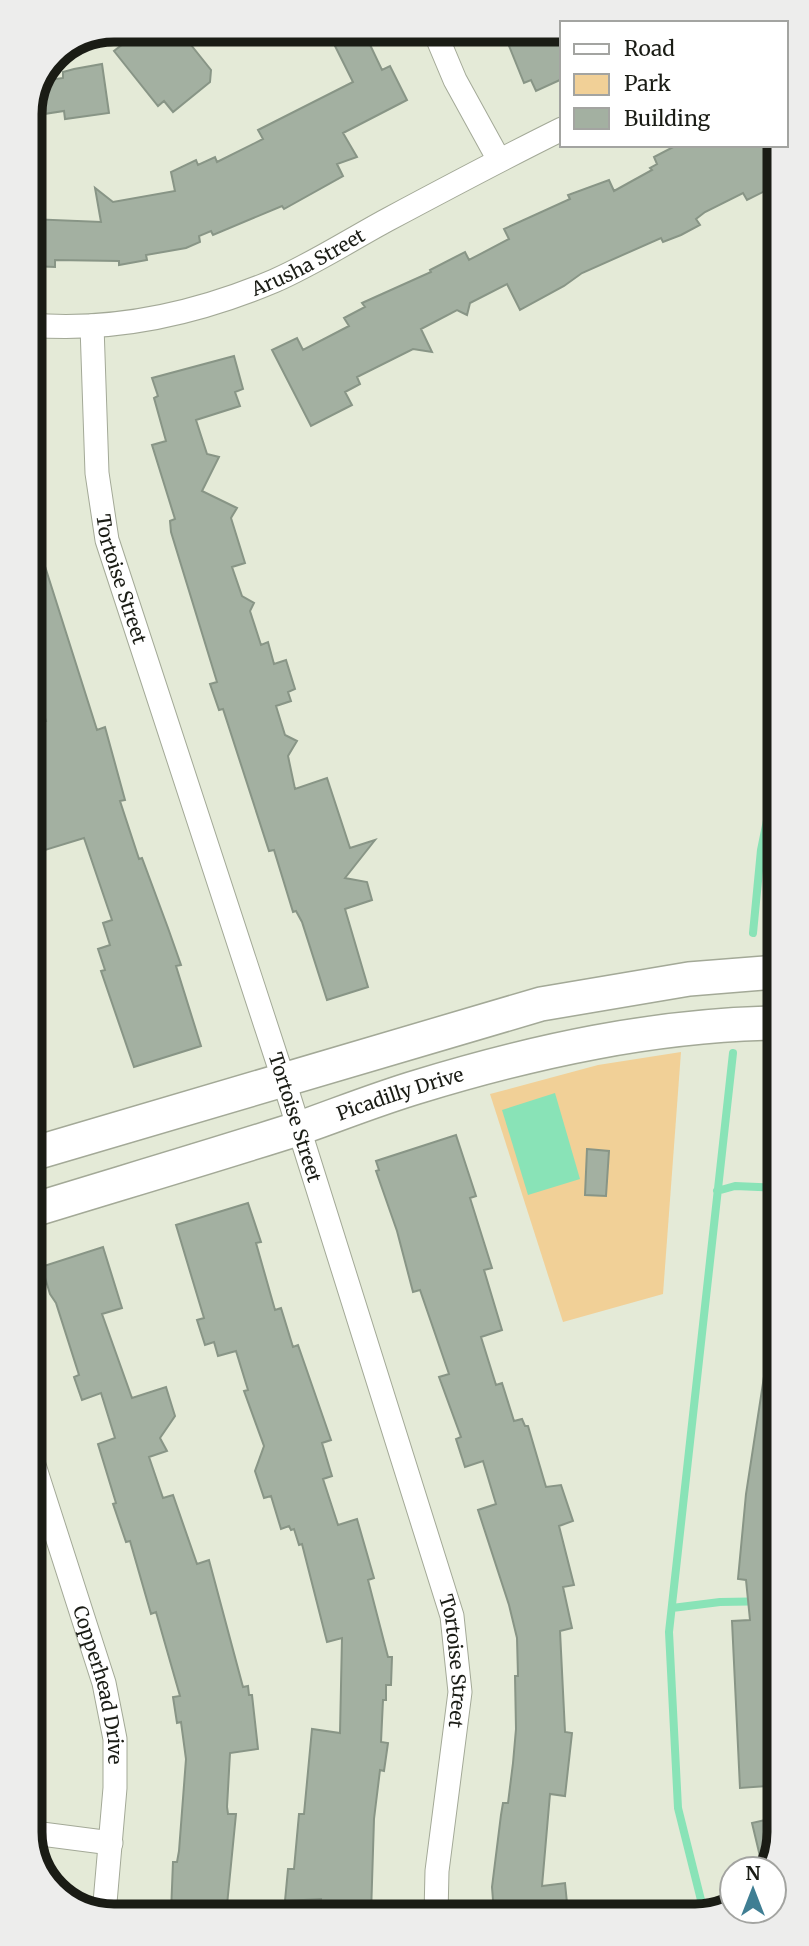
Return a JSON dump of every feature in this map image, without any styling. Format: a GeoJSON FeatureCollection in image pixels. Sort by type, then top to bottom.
{"type":"FeatureCollection","features":[{"type":"Feature","properties":{"kind":"street"},"geometry":{"type":"LineString","coordinates":[[439,42],[455,80],[499,160]]}},
{"type":"Feature","properties":{"kind":"street","name":"Arusha Street"},"geometry":{"type":"LineString","coordinates":[[42,325],[92,326],[157,318],[222,301],[277,280],[560,130]]}},
{"type":"Feature","properties":{"kind":"street","name":"Tortoise Street"},"geometry":{"type":"LineString","coordinates":[[92,326],[97,473],[107,540],[283,1078],[452,1616],[460,1692],[437,1871],[436,1904]]}},
{"type":"Feature","properties":{"kind":"street"},"geometry":{"type":"LineString","coordinates":[[42,1151],[541,1004],[688,979],[767,973]]}},
{"type":"Feature","properties":{"kind":"street"},"geometry":{"type":"LineString","coordinates":[[607,992],[616,1037]]}},
{"type":"Feature","properties":{"kind":"street","name":"Picadilly Drive"},"geometry":{"type":"LineString","coordinates":[[42,1207],[297,1129],[416,1087],[556,1049],[616,1037],[730,1024],[767,1023]]}},
{"type":"Feature","properties":{"kind":"street","name":"Copperhead Drive"},"geometry":{"type":"LineString","coordinates":[[42,1490],[104,1683],[114,1739],[111,1843],[105,1904]]}},
{"type":"Feature","properties":{"kind":"street"},"geometry":{"type":"LineString","coordinates":[[42,1834],[111,1843]]}},
{"type":"Feature","properties":{"kind":"green space"},"geometry":{"type":"Polygon","coordinates":[[[681,1052],[663,1294],[563,1322],[490,1094],[598,1065],[681,1052]]]}},
{"type":"Feature","properties":{"kind":"shaded area"},"geometry":{"type":"Polygon","coordinates":[[[555,1093],[580,1179],[528,1195],[502,1110],[555,1093]]]}},
{"type":"Feature","properties":{"kind":"building"},"geometry":{"type":"Polygon","coordinates":[[[126,42],[189,42],[211,70],[210,82],[173,112],[164,101],[158,106],[114,51],[126,42]]]}},
{"type":"Feature","properties":{"kind":"building"},"geometry":{"type":"Polygon","coordinates":[[[333,42],[369,42],[382,70],[390,66],[407,100],[343,133],[357,157],[337,164],[343,176],[284,209],[282,206],[213,235],[211,231],[199,236],[200,242],[186,248],[146,255],[147,260],[119,265],[119,261],[55,260],[55,267],[42,266],[42,220],[101,222],[95,188],[113,202],[175,191],[171,172],[196,160],[198,165],[215,157],[217,162],[263,139],[258,130],[353,82],[333,42]]]}},
{"type":"Feature","properties":{"kind":"building"},"geometry":{"type":"Polygon","coordinates":[[[507,42],[560,42],[560,80],[536,91],[531,80],[524,83],[507,42]]]}},
{"type":"Feature","properties":{"kind":"building"},"geometry":{"type":"Polygon","coordinates":[[[102,64],[109,113],[65,119],[64,111],[44,114],[44,96],[51,80],[63,78],[63,72],[102,64]]]}},
{"type":"Feature","properties":{"kind":"building"},"geometry":{"type":"Polygon","coordinates":[[[673,147],[767,147],[767,190],[747,200],[743,193],[705,212],[696,219],[700,225],[681,235],[663,242],[661,238],[582,273],[520,310],[507,284],[470,303],[467,315],[457,310],[421,329],[432,352],[413,349],[357,377],[360,384],[345,392],[352,405],[311,426],[272,350],[297,338],[303,350],[349,326],[344,318],[365,307],[362,303],[431,272],[430,270],[465,252],[469,260],[509,239],[504,229],[570,199],[568,195],[609,180],[614,191],[652,170],[650,168],[657,164],[654,157],[673,147]]]}},
{"type":"Feature","properties":{"kind":"building"},"geometry":{"type":"Polygon","coordinates":[[[234,356],[243,389],[235,392],[240,406],[196,420],[207,454],[219,457],[202,491],[237,508],[231,518],[245,563],[232,567],[242,596],[254,603],[250,611],[261,645],[268,642],[274,664],[286,660],[295,689],[288,692],[291,701],[276,706],[285,735],[297,741],[288,756],[295,789],[327,778],[350,848],[375,840],[345,878],[367,882],[372,900],[345,909],[368,987],[327,1000],[302,922],[296,911],[293,912],[274,850],[269,851],[223,709],[219,710],[210,684],[217,682],[171,532],[170,521],[175,519],[152,445],[166,441],[154,398],[158,396],[152,378],[234,356]]]}},
{"type":"Feature","properties":{"kind":"building"},"geometry":{"type":"Polygon","coordinates":[[[42,557],[97,730],[105,727],[125,800],[120,801],[139,859],[142,858],[181,965],[176,966],[201,1046],[134,1067],[101,971],[105,970],[98,949],[110,945],[103,923],[112,920],[84,838],[42,851],[42,722],[46,721],[42,708],[42,557]]]}},
{"type":"Feature","properties":{"kind":"building"},"geometry":{"type":"Polygon","coordinates":[[[456,1135],[476,1196],[470,1198],[492,1268],[484,1270],[502,1330],[481,1337],[496,1385],[502,1383],[514,1421],[522,1419],[525,1426],[528,1426],[546,1487],[561,1485],[573,1521],[559,1526],[574,1585],[563,1587],[572,1628],[560,1631],[565,1732],[572,1733],[565,1796],[550,1794],[542,1886],[565,1883],[567,1904],[493,1904],[492,1887],[503,1803],[508,1803],[513,1763],[516,1729],[515,1676],[518,1676],[517,1638],[478,1510],[496,1504],[483,1461],[465,1467],[456,1439],[461,1437],[439,1377],[449,1374],[420,1290],[413,1292],[397,1231],[376,1171],[379,1170],[376,1161],[456,1135]]]}},
{"type":"Feature","properties":{"kind":"building"},"geometry":{"type":"Polygon","coordinates":[[[587,1149],[609,1151],[606,1196],[585,1195],[587,1149]]]}},
{"type":"Feature","properties":{"kind":"building"},"geometry":{"type":"Polygon","coordinates":[[[248,1203],[261,1242],[256,1243],[275,1310],[281,1308],[293,1347],[298,1345],[331,1440],[322,1443],[332,1476],[323,1479],[338,1525],[357,1519],[374,1578],[368,1580],[388,1657],[392,1657],[391,1685],[386,1685],[386,1700],[383,1700],[381,1742],[388,1743],[384,1771],[380,1770],[374,1819],[371,1904],[321,1904],[321,1899],[285,1901],[288,1869],[294,1869],[299,1814],[304,1814],[312,1729],[340,1733],[342,1638],[327,1642],[302,1544],[299,1545],[294,1529],[291,1530],[289,1526],[281,1529],[271,1496],[264,1498],[255,1471],[264,1446],[244,1391],[248,1390],[236,1351],[218,1356],[214,1342],[205,1345],[197,1320],[204,1318],[176,1225],[248,1203]]]}},
{"type":"Feature","properties":{"kind":"building"},"geometry":{"type":"Polygon","coordinates":[[[103,1247],[122,1308],[102,1314],[132,1398],[166,1387],[175,1416],[160,1438],[167,1451],[149,1457],[163,1498],[173,1495],[197,1564],[209,1560],[243,1687],[248,1686],[249,1695],[252,1695],[258,1749],[230,1753],[227,1807],[228,1814],[236,1814],[227,1904],[171,1904],[173,1862],[177,1862],[179,1851],[186,1759],[181,1722],[177,1723],[173,1697],[180,1696],[156,1612],[151,1614],[130,1541],[126,1542],[113,1504],[116,1503],[98,1444],[115,1438],[101,1393],[82,1400],[74,1377],[79,1375],[56,1303],[50,1294],[44,1266],[103,1247]]]}},
{"type":"Feature","properties":{"kind":"building"},"geometry":{"type":"Polygon","coordinates":[[[767,1370],[767,1786],[740,1788],[732,1621],[750,1620],[746,1580],[738,1579],[746,1494],[767,1370]]]}},
{"type":"Feature","properties":{"kind":"building"},"geometry":{"type":"Polygon","coordinates":[[[767,1820],[766,1846],[763,1855],[760,1855],[752,1823],[767,1820]]]}},
{"type":"Feature","properties":{"kind":"waterway"},"geometry":{"type":"LineString","coordinates":[[753,933],[761,850],[767,820]]}},
{"type":"Feature","properties":{"kind":"waterway"},"geometry":{"type":"LineString","coordinates":[[702,1903],[678,1808],[669,1632],[733,1053]]}},
{"type":"Feature","properties":{"kind":"waterway"},"geometry":{"type":"LineString","coordinates":[[717,1191],[735,1186],[767,1187]]}},
{"type":"Feature","properties":{"kind":"waterway"},"geometry":{"type":"LineString","coordinates":[[672,1608],[720,1602],[767,1601]]}}]}
